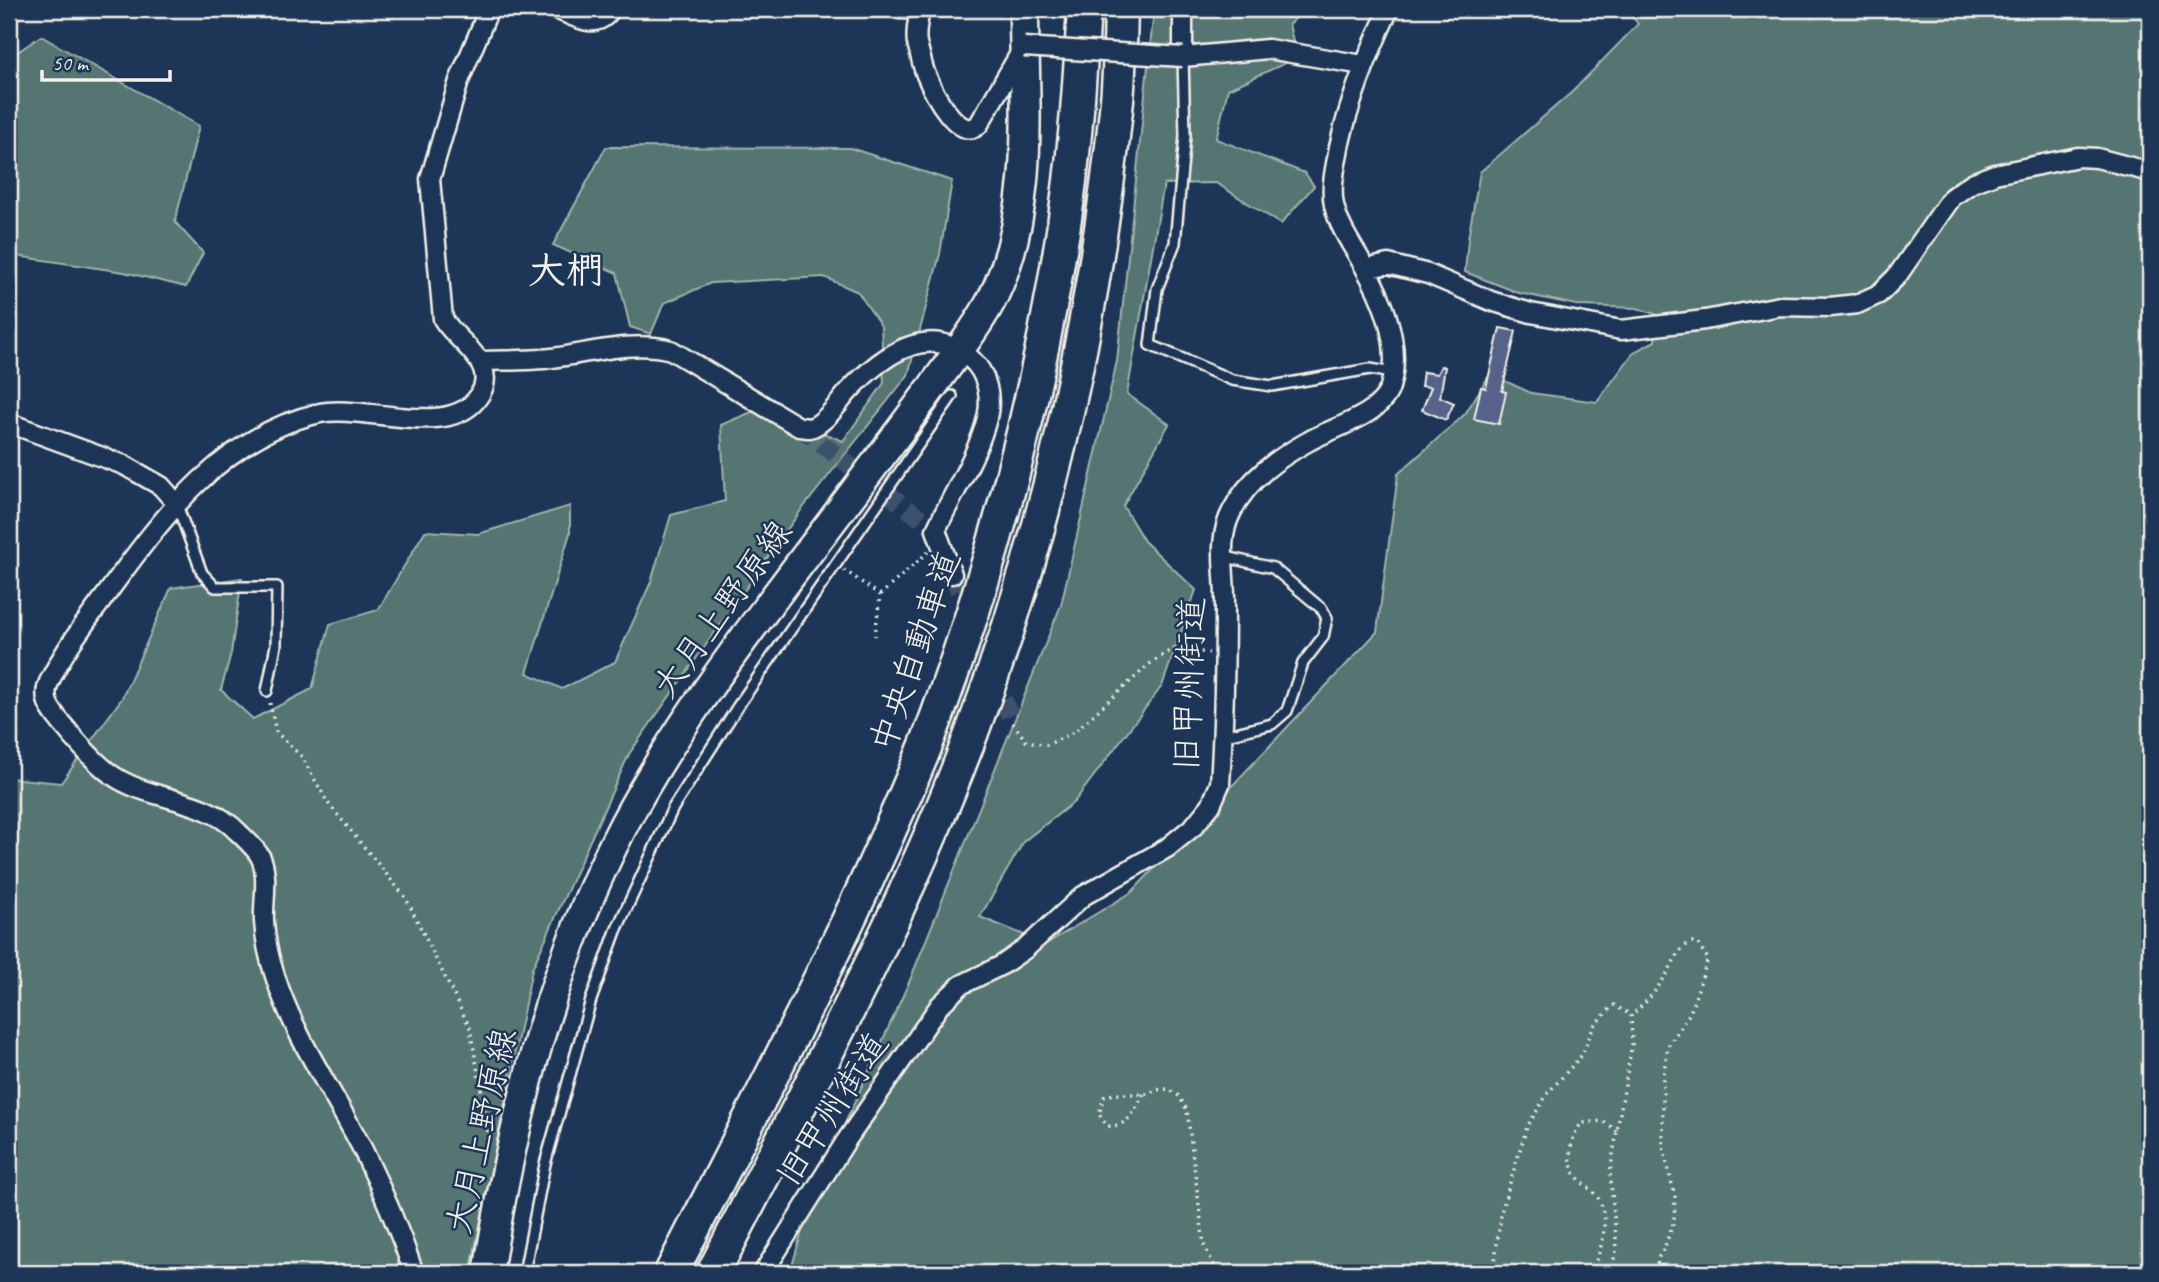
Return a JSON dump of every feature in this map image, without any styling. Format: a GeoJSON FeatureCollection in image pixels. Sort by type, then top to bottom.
{"type":"FeatureCollection","features":[{"type":"Feature","properties":{"kind":"highway","name":"中央自動車道"},"geometry":{"type":"LineString","coordinates":[[671,1273],[805,1011],[861,893],[935,721],[967,629],[999,529],[1027,417],[1049,310],[1067,203],[1078,102],[1084,9]]}},
{"type":"Feature","properties":{"kind":"highway"},"geometry":{"type":"LineString","coordinates":[[713,1273],[837,1031],[930,834],[972,733],[1003,642],[1035,537],[1086,321],[1117,106],[1121,9]]}},
{"type":"Feature","properties":{"kind":"main road","name":"大月上野原線"},"geometry":{"type":"LineString","coordinates":[[488,1273],[499,1206],[527,1084],[553,991],[578,925],[624,825],[654,772],[721,669],[960,349],[994,296],[1006,267],[1017,227],[1024,183],[1024,9]]}},
{"type":"Feature","properties":{"kind":"street"},"geometry":{"type":"LineString","coordinates":[[414,1273],[362,1150],[303,1045],[274,973],[265,940],[265,879],[262,860],[233,827],[214,812],[134,786],[113,776],[73,737],[45,699],[48,684],[78,633],[176,503],[217,466],[249,442],[264,433],[317,414],[345,410],[430,418],[458,412],[478,398],[484,377],[481,361],[447,327],[443,319],[430,179],[459,81],[489,9]]}},
{"type":"Feature","properties":{"kind":"street"},"geometry":{"type":"LineString","coordinates":[[556,9],[591,23],[598,22],[611,9]]}},
{"type":"Feature","properties":{"kind":"street"},"geometry":{"type":"LineString","coordinates":[[899,9],[920,10],[916,40],[926,76],[947,111],[960,127],[968,131],[974,130],[979,124],[1024,47],[1182,57],[1268,49],[1363,65]]}},
{"type":"Feature","properties":{"kind":"street"},"geometry":{"type":"LineString","coordinates":[[1182,57],[1183,9]]}},
{"type":"Feature","properties":{"kind":"street","name":"旧甲州街道"},"geometry":{"type":"LineString","coordinates":[[764,1273],[846,1141],[940,1005],[961,985],[1002,965],[1025,949],[1083,896],[1167,848],[1194,827],[1211,805],[1220,784],[1223,736],[1225,597],[1222,555],[1224,532],[1228,522],[1249,484],[1275,462],[1310,440],[1373,409],[1384,399],[1390,388],[1393,373],[1392,336],[1366,269],[1341,228],[1334,203],[1334,173],[1345,123],[1363,65],[1389,9]]}},
{"type":"Feature","properties":{"kind":"street"},"geometry":{"type":"LineString","coordinates":[[1366,269],[1388,264],[1401,267],[1428,274],[1491,301],[1531,313],[1621,330],[1705,320],[1780,306],[1830,307],[1857,304],[1879,294],[1897,276],[1952,197],[1972,183],[1995,174],[2078,157],[2097,158],[2150,172]]}},
{"type":"Feature","properties":{"kind":"street"},"geometry":{"type":"LineString","coordinates":[[481,361],[548,358],[640,346],[657,347],[671,351],[799,427],[811,428],[826,417],[873,368],[902,349],[932,342],[960,349],[984,373],[987,384],[987,417],[974,452],[936,530],[953,574]]}},
{"type":"Feature","properties":{"kind":"street"},"geometry":{"type":"LineString","coordinates":[[9,423],[124,465],[161,485],[176,503]]}},
{"type":"Feature","properties":{"kind":"lane"},"geometry":{"type":"LineString","coordinates":[[1182,57],[1185,136],[1175,243],[1157,289],[1150,345],[1232,380],[1272,386],[1370,369],[1393,373]]}},
{"type":"Feature","properties":{"kind":"lane"},"geometry":{"type":"LineString","coordinates":[[524,1273],[545,1164],[591,1000],[625,910],[680,797],[738,706],[952,396]]}},
{"type":"Feature","properties":{"kind":"lane"},"geometry":{"type":"LineString","coordinates":[[176,503],[202,573],[215,587],[277,587],[276,645],[267,691]]}},
{"type":"Feature","properties":{"kind":"lane"},"geometry":{"type":"LineString","coordinates":[[1222,555],[1273,568],[1322,609],[1327,618],[1323,637],[1303,663],[1287,711],[1272,724],[1223,736]]}},
{"type":"Feature","properties":{"kind":"path"},"geometry":{"type":"LineString","coordinates":[[875,636],[880,595],[940,541]]}},
{"type":"Feature","properties":{"kind":"path"},"geometry":{"type":"LineString","coordinates":[[836,564],[880,595]]}},
{"type":"Feature","properties":{"kind":"path"},"geometry":{"type":"LineString","coordinates":[[1013,723],[1026,741],[1047,745],[1074,732],[1152,662],[1173,649],[1199,650],[1223,657]]}},
{"type":"Feature","properties":{"kind":"path"},"geometry":{"type":"LineString","coordinates":[[267,691],[276,732],[302,757],[328,803],[406,898],[470,1028],[488,1128],[488,1153]]}},
{"type":"Feature","properties":{"kind":"path"},"geometry":{"type":"LineString","coordinates":[[1630,1015],[1654,992],[1681,949],[1689,942],[1698,944],[1708,959],[1703,979],[1690,1013],[1668,1046],[1663,1077],[1663,1147],[1675,1197],[1674,1221],[1665,1247],[1657,1260],[1659,1273]]}},
{"type":"Feature","properties":{"kind":"path"},"geometry":{"type":"LineString","coordinates":[[1493,1273],[1502,1209],[1527,1127],[1548,1093],[1582,1055],[1588,1036],[1614,1005],[1630,1015],[1632,1044],[1610,1172],[1617,1248],[1610,1273]]}},
{"type":"Feature","properties":{"kind":"path"},"geometry":{"type":"LineString","coordinates":[[1143,1094],[1124,1124],[1107,1126],[1099,1114],[1104,1097],[1114,1094],[1143,1094],[1168,1089],[1179,1096],[1187,1110],[1204,1245],[1217,1273]]}},
{"type":"Feature","properties":{"kind":"path"},"geometry":{"type":"LineString","coordinates":[[1590,1273],[1601,1247],[1603,1213],[1599,1199],[1571,1167],[1571,1143],[1575,1130],[1582,1123],[1592,1120],[1603,1121],[1617,1130]]}},
{"type":"Feature","properties":{"kind":"green space"},"geometry":{"type":"Polygon","coordinates":[[[1154,9],[1307,9],[1289,24],[1297,58],[1228,89],[1216,139],[1305,173],[1314,186],[1281,224],[1216,183],[1164,184],[1127,394],[1169,424],[1123,506],[1144,541],[1196,590],[1162,686],[1074,802],[1024,841],[980,917],[1046,944],[1132,892],[1377,632],[1398,474],[1465,414],[1490,374],[1531,393],[1597,402],[1634,352],[1655,341],[1658,315],[1637,308],[1581,306],[1519,293],[1465,272],[1480,172],[1572,92],[1638,24],[1626,9],[2150,9],[2150,1273],[790,1273],[812,1196],[910,980],[1061,605],[1117,361],[1154,9]]]}},
{"type":"Feature","properties":{"kind":"green space"},"geometry":{"type":"Polygon","coordinates":[[[41,36],[199,126],[175,222],[203,253],[186,287],[124,272],[9,255],[9,58],[41,36]]]}},
{"type":"Feature","properties":{"kind":"green space"},"geometry":{"type":"Polygon","coordinates":[[[606,147],[850,148],[952,181],[940,254],[908,375],[799,513],[629,754],[532,969],[470,1273],[9,1273],[9,778],[61,783],[122,698],[171,588],[242,578],[231,653],[221,690],[253,719],[312,689],[330,624],[378,610],[425,531],[478,534],[570,506],[570,533],[527,673],[562,689],[615,662],[651,582],[671,515],[725,501],[721,425],[761,408],[843,441],[884,383],[881,326],[858,292],[824,277],[711,283],[664,303],[651,334],[630,327],[617,273],[553,245],[606,147]]]}},
{"type":"Feature","properties":{"kind":"building"},"geometry":{"type":"Polygon","coordinates":[[[1500,328],[1516,331],[1502,391],[1506,392],[1499,424],[1474,419],[1481,387],[1486,388],[1500,328]]]}},
{"type":"Feature","properties":{"kind":"building"},"geometry":{"type":"Polygon","coordinates":[[[1441,366],[1445,367],[1440,397],[1454,403],[1446,420],[1422,410],[1431,387],[1421,386],[1423,372],[1437,374],[1441,366]]]}},
{"type":"Feature","properties":{"kind":"tunnel"},"geometry":{"type":"LineString","coordinates":[[799,427],[936,530]]}},
{"type":"Feature","properties":{"kind":"tunnel"},"geometry":{"type":"LineString","coordinates":[[952,574],[1013,723]]}},
{"type":"Feature","properties":{"kind":"district","name":"大椚"},"geometry":{"type":"Point","coordinates":[566,270]}}]}
